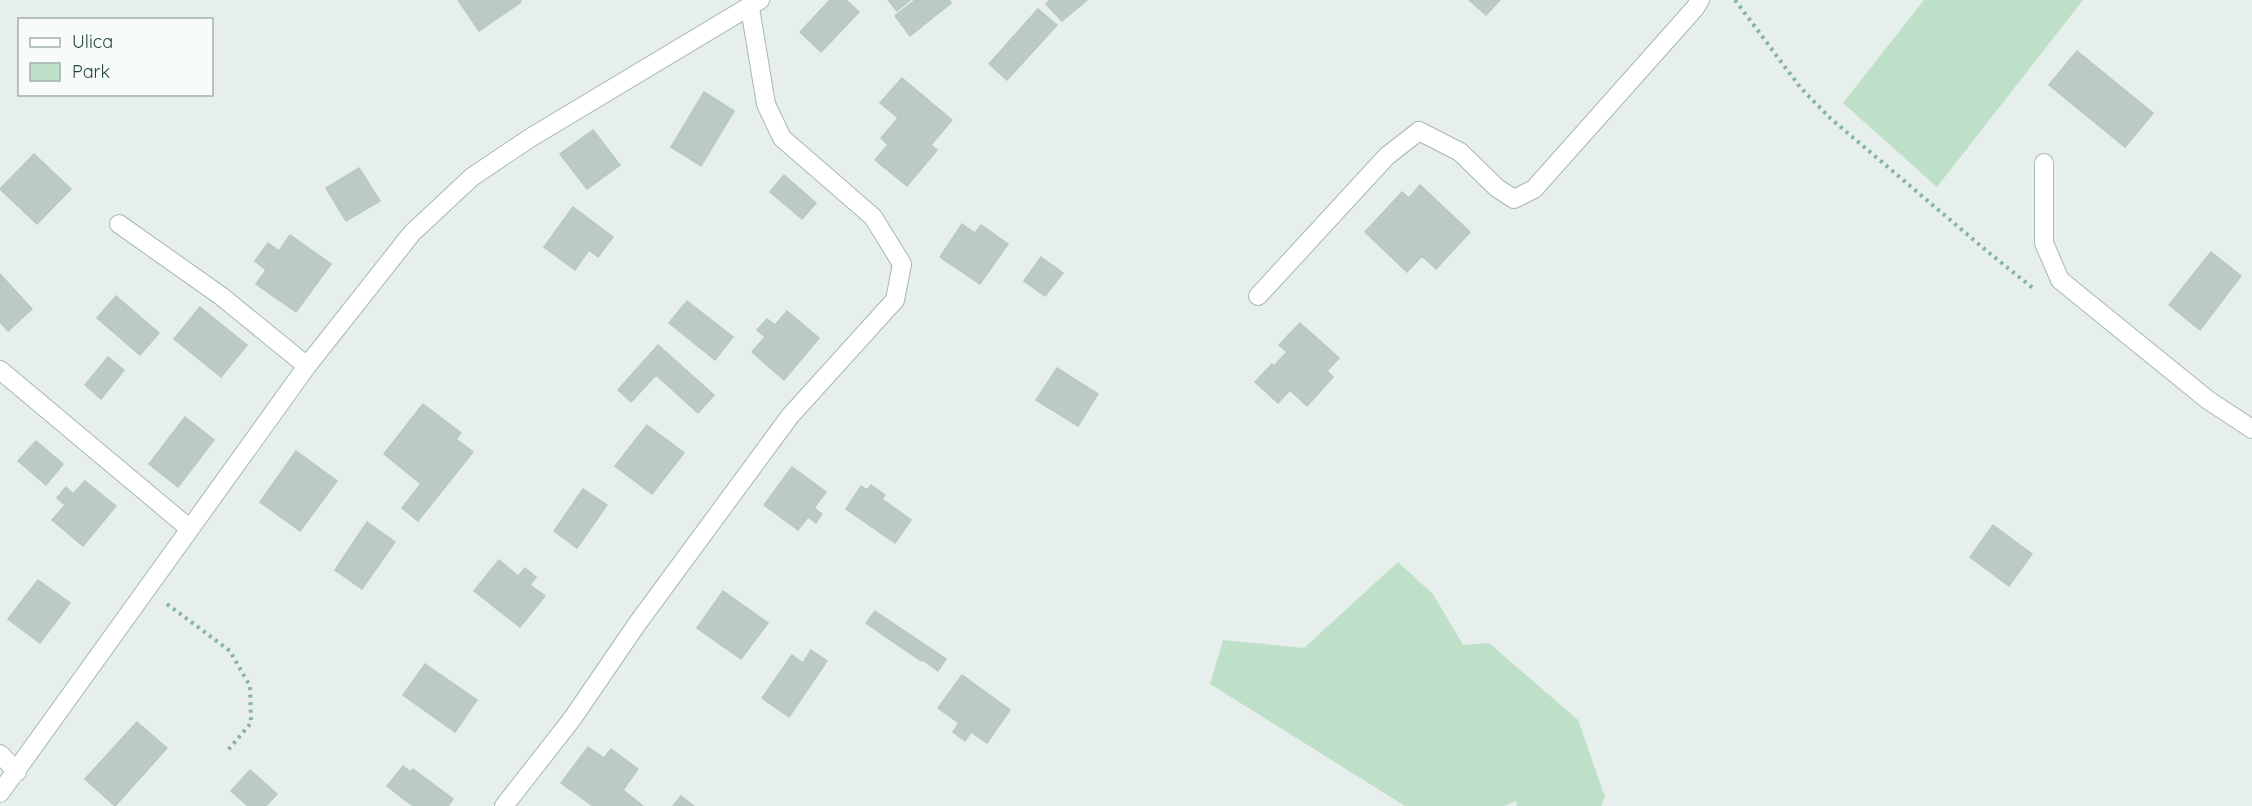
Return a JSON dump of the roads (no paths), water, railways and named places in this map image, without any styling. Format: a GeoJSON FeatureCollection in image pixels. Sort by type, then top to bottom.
{"type":"FeatureCollection","features":[{"type":"Feature","properties":{"kind":"street"},"geometry":{"type":"LineString","coordinates":[[1258,296],[1387,156],[1419,132],[1460,152],[1497,188],[1514,199],[1534,189],[1700,0]]}},
{"type":"Feature","properties":{"kind":"street"},"geometry":{"type":"LineString","coordinates":[[0,793],[307,366],[412,233],[472,177],[530,138],[755,4],[766,104],[782,138],[873,217],[902,264],[895,300],[790,416],[637,624],[572,719],[504,806]]}},
{"type":"Feature","properties":{"kind":"street"},"geometry":{"type":"LineString","coordinates":[[2044,163],[2044,243],[2060,280],[2208,400],[2252,429]]}},
{"type":"Feature","properties":{"kind":"street"},"geometry":{"type":"LineString","coordinates":[[118,224],[221,296],[307,366]]}},
{"type":"Feature","properties":{"kind":"street"},"geometry":{"type":"LineString","coordinates":[[0,370],[190,529]]}},
{"type":"Feature","properties":{"kind":"street"},"geometry":{"type":"LineString","coordinates":[[0,754],[17,772]]}}]}
